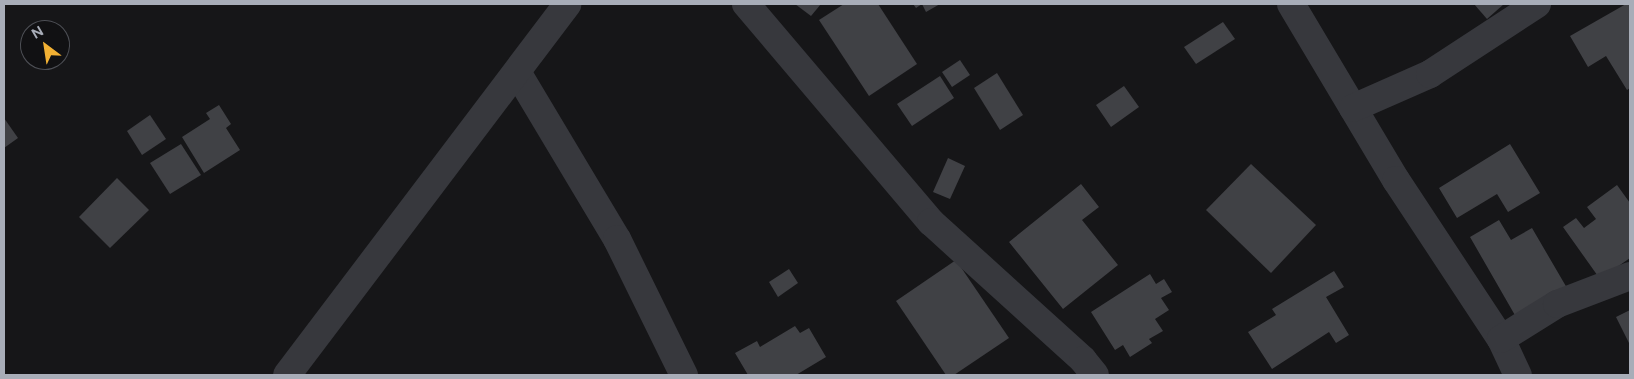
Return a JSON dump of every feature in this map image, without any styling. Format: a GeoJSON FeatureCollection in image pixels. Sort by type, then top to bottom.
{"type":"FeatureCollection","features":[{"type":"Feature","properties":{"kind":"street"},"geometry":{"type":"LineString","coordinates":[[287,375],[568,4]]}},
{"type":"Feature","properties":{"kind":"street"},"geometry":{"type":"LineString","coordinates":[[746,4],[931,222],[1083,360],[1095,375]]}},
{"type":"Feature","properties":{"kind":"street"},"geometry":{"type":"LineString","coordinates":[[1291,4],[1396,180],[1501,339],[1518,375]]}},
{"type":"Feature","properties":{"kind":"street"},"geometry":{"type":"LineString","coordinates":[[1353,108],[1430,74],[1537,4]]}},
{"type":"Feature","properties":{"kind":"street"},"geometry":{"type":"LineString","coordinates":[[517,72],[617,239],[684,375]]}},
{"type":"Feature","properties":{"kind":"street"},"geometry":{"type":"LineString","coordinates":[[1501,339],[1557,304],[1630,276]]}},
{"type":"Feature","properties":{"kind":"building"},"geometry":{"type":"Polygon","coordinates":[[[795,4],[821,4],[811,16],[795,4]]]}},
{"type":"Feature","properties":{"kind":"building"},"geometry":{"type":"Polygon","coordinates":[[[844,4],[878,4],[917,64],[869,96],[819,20],[844,4]]]}},
{"type":"Feature","properties":{"kind":"building"},"geometry":{"type":"Polygon","coordinates":[[[913,4],[922,4],[916,8],[913,4]]]}},
{"type":"Feature","properties":{"kind":"building"},"geometry":{"type":"Polygon","coordinates":[[[922,4],[940,4],[926,12],[922,4]]]}},
{"type":"Feature","properties":{"kind":"building"},"geometry":{"type":"Polygon","coordinates":[[[1474,4],[1504,4],[1487,19],[1474,4]]]}},
{"type":"Feature","properties":{"kind":"building"},"geometry":{"type":"Polygon","coordinates":[[[1626,4],[1630,4],[1630,88],[1627,90],[1606,56],[1588,67],[1570,36],[1626,4]]]}},
{"type":"Feature","properties":{"kind":"building"},"geometry":{"type":"Polygon","coordinates":[[[1223,22],[1235,39],[1196,64],[1184,47],[1223,22]]]}},
{"type":"Feature","properties":{"kind":"building"},"geometry":{"type":"Polygon","coordinates":[[[960,60],[970,75],[952,87],[942,72],[960,60]]]}},
{"type":"Feature","properties":{"kind":"building"},"geometry":{"type":"Polygon","coordinates":[[[997,73],[1023,115],[1000,130],[974,88],[997,73]]]}},
{"type":"Feature","properties":{"kind":"building"},"geometry":{"type":"Polygon","coordinates":[[[940,76],[954,98],[912,126],[897,104],[940,76]]]}},
{"type":"Feature","properties":{"kind":"building"},"geometry":{"type":"Polygon","coordinates":[[[1124,86],[1139,107],[1111,127],[1096,105],[1124,86]]]}},
{"type":"Feature","properties":{"kind":"building"},"geometry":{"type":"Polygon","coordinates":[[[219,105],[231,124],[226,128],[240,150],[204,173],[182,137],[210,119],[206,113],[219,105]]]}},
{"type":"Feature","properties":{"kind":"building"},"geometry":{"type":"Polygon","coordinates":[[[150,115],[166,139],[142,155],[127,131],[150,115]]]}},
{"type":"Feature","properties":{"kind":"building"},"geometry":{"type":"Polygon","coordinates":[[[4,118],[18,138],[4,148],[4,118]]]}},
{"type":"Feature","properties":{"kind":"building"},"geometry":{"type":"Polygon","coordinates":[[[181,144],[201,175],[170,194],[150,163],[181,144]]]}},
{"type":"Feature","properties":{"kind":"building"},"geometry":{"type":"Polygon","coordinates":[[[1510,144],[1540,193],[1508,212],[1497,194],[1457,218],[1439,188],[1510,144]]]}},
{"type":"Feature","properties":{"kind":"building"},"geometry":{"type":"Polygon","coordinates":[[[948,158],[965,166],[950,199],[933,192],[948,158]]]}},
{"type":"Feature","properties":{"kind":"building"},"geometry":{"type":"Polygon","coordinates":[[[1251,164],[1316,225],[1271,273],[1206,210],[1251,164]]]}},
{"type":"Feature","properties":{"kind":"building"},"geometry":{"type":"Polygon","coordinates":[[[117,178],[149,210],[110,248],[79,217],[117,178]]]}},
{"type":"Feature","properties":{"kind":"building"},"geometry":{"type":"Polygon","coordinates":[[[1081,184],[1099,207],[1082,220],[1118,265],[1063,309],[1009,242],[1081,184]]]}},
{"type":"Feature","properties":{"kind":"building"},"geometry":{"type":"Polygon","coordinates":[[[1617,185],[1630,203],[1630,258],[1600,279],[1563,227],[1576,218],[1584,228],[1596,219],[1587,207],[1617,185]]]}},
{"type":"Feature","properties":{"kind":"building"},"geometry":{"type":"Polygon","coordinates":[[[1499,220],[1511,240],[1532,228],[1567,288],[1516,317],[1470,237],[1499,220]]]}},
{"type":"Feature","properties":{"kind":"building"},"geometry":{"type":"Polygon","coordinates":[[[956,260],[1009,338],[954,375],[946,375],[896,301],[956,260]]]}},
{"type":"Feature","properties":{"kind":"building"},"geometry":{"type":"Polygon","coordinates":[[[789,269],[798,283],[778,297],[769,282],[789,269]]]}},
{"type":"Feature","properties":{"kind":"building"},"geometry":{"type":"Polygon","coordinates":[[[1334,271],[1344,287],[1326,297],[1349,335],[1336,343],[1329,332],[1272,369],[1248,332],[1276,315],[1272,309],[1334,271]]]}},
{"type":"Feature","properties":{"kind":"building"},"geometry":{"type":"Polygon","coordinates":[[[1150,274],[1156,284],[1164,279],[1172,292],[1161,298],[1169,310],[1155,319],[1163,331],[1149,339],[1152,343],[1130,357],[1123,345],[1115,350],[1091,312],[1150,274]]]}},
{"type":"Feature","properties":{"kind":"building"},"geometry":{"type":"Polygon","coordinates":[[[1630,310],[1630,345],[1616,317],[1630,310]]]}},
{"type":"Feature","properties":{"kind":"building"},"geometry":{"type":"Polygon","coordinates":[[[795,326],[800,333],[809,328],[826,357],[796,375],[748,375],[735,353],[757,341],[760,347],[795,326]]]}}]}
